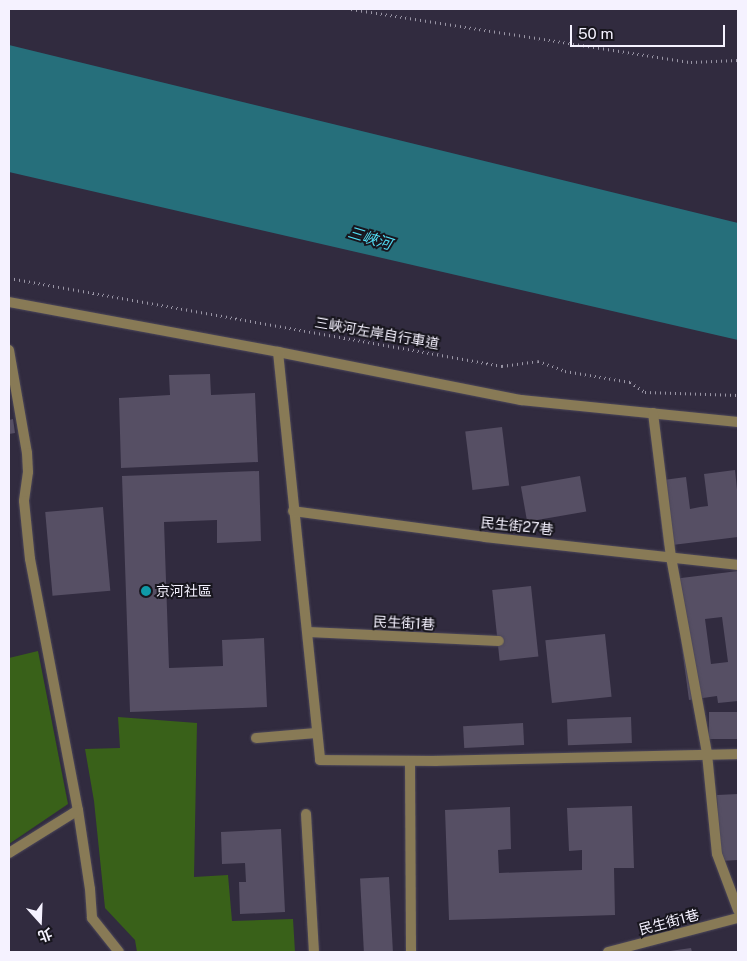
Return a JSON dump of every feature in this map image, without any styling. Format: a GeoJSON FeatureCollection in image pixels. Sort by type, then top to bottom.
{"type":"FeatureCollection","features":[{"type":"Feature","properties":{"kind":"street"},"geometry":{"type":"LineString","coordinates":[[9,302],[521,400],[738,422]]}},
{"type":"Feature","properties":{"kind":"street"},"geometry":{"type":"LineString","coordinates":[[9,350],[27,453],[28,472],[24,501],[30,559],[78,810],[90,889],[92,918],[118,952]]}},
{"type":"Feature","properties":{"kind":"street"},"geometry":{"type":"LineString","coordinates":[[278,352],[320,760],[410,761],[738,754]]}},
{"type":"Feature","properties":{"kind":"street"},"geometry":{"type":"LineString","coordinates":[[653,413],[671,557],[707,754],[717,854],[738,910]]}},
{"type":"Feature","properties":{"kind":"street","name":"民生街27巷"},"geometry":{"type":"LineString","coordinates":[[293,511],[485,537],[738,565]]}},
{"type":"Feature","properties":{"kind":"street","name":"民生街1巷"},"geometry":{"type":"LineString","coordinates":[[308,632],[499,641]]}},
{"type":"Feature","properties":{"kind":"street"},"geometry":{"type":"LineString","coordinates":[[256,738],[317,733]]}},
{"type":"Feature","properties":{"kind":"street"},"geometry":{"type":"LineString","coordinates":[[410,761],[411,952]]}},
{"type":"Feature","properties":{"kind":"street"},"geometry":{"type":"LineString","coordinates":[[9,853],[78,810]]}},
{"type":"Feature","properties":{"kind":"street"},"geometry":{"type":"LineString","coordinates":[[306,814],[314,952]]}},
{"type":"Feature","properties":{"kind":"street","name":"民生街1巷"},"geometry":{"type":"LineString","coordinates":[[608,952],[738,918]]}},
{"type":"Feature","properties":{"kind":"path"},"geometry":{"type":"LineString","coordinates":[[351,9],[691,62],[738,60]]}},
{"type":"Feature","properties":{"kind":"path","name":"三峽河左岸自行車道"},"geometry":{"type":"LineString","coordinates":[[9,278],[502,366],[538,361],[565,371],[630,382],[645,392],[738,396]]}},
{"type":"Feature","properties":{"kind":"green space"},"geometry":{"type":"Polygon","coordinates":[[[38,651],[68,804],[9,844],[9,658],[38,651]]]}},
{"type":"Feature","properties":{"kind":"green space"},"geometry":{"type":"Polygon","coordinates":[[[118,717],[197,723],[194,877],[228,875],[232,921],[293,919],[295,952],[137,952],[135,940],[105,908],[94,801],[85,749],[120,748],[118,717]]]}},
{"type":"Feature","properties":{"kind":"water","name":"三峽河"},"geometry":{"type":"Polygon","coordinates":[[[9,45],[738,223],[738,340],[9,172],[9,45]]]}},
{"type":"Feature","properties":{"kind":"building"},"geometry":{"type":"Polygon","coordinates":[[[210,374],[211,395],[255,393],[258,462],[121,468],[119,398],[170,395],[169,375],[210,374]]]}},
{"type":"Feature","properties":{"kind":"building"},"geometry":{"type":"Polygon","coordinates":[[[13,419],[15,433],[9,434],[9,420],[13,419]]]}},
{"type":"Feature","properties":{"kind":"building"},"geometry":{"type":"Polygon","coordinates":[[[502,427],[509,486],[472,490],[465,432],[502,427]]]}},
{"type":"Feature","properties":{"kind":"building"},"geometry":{"type":"Polygon","coordinates":[[[735,470],[738,499],[738,537],[664,546],[656,481],[686,477],[690,509],[708,506],[704,474],[735,470]]]}},
{"type":"Feature","properties":{"kind":"building","name":"京河社區"},"geometry":{"type":"Polygon","coordinates":[[[259,471],[261,541],[217,543],[217,520],[164,522],[169,668],[223,666],[222,640],[264,638],[267,707],[130,712],[122,476],[259,471]]]}},
{"type":"Feature","properties":{"kind":"building"},"geometry":{"type":"Polygon","coordinates":[[[580,476],[586,511],[527,522],[521,486],[580,476]]]}},
{"type":"Feature","properties":{"kind":"building"},"geometry":{"type":"Polygon","coordinates":[[[103,507],[110,591],[53,596],[45,512],[103,507]]]}},
{"type":"Feature","properties":{"kind":"building"},"geometry":{"type":"Polygon","coordinates":[[[738,571],[738,701],[718,703],[717,696],[689,700],[673,579],[738,571]],[[722,617],[705,619],[711,664],[728,662],[722,617]]]}},
{"type":"Feature","properties":{"kind":"building"},"geometry":{"type":"Polygon","coordinates":[[[531,586],[538,657],[500,661],[492,590],[531,586]]]}},
{"type":"Feature","properties":{"kind":"building"},"geometry":{"type":"Polygon","coordinates":[[[605,634],[612,697],[552,703],[545,640],[605,634]]]}},
{"type":"Feature","properties":{"kind":"building"},"geometry":{"type":"Polygon","coordinates":[[[709,712],[738,712],[738,739],[709,739],[709,712]]]}},
{"type":"Feature","properties":{"kind":"building"},"geometry":{"type":"Polygon","coordinates":[[[631,717],[632,743],[568,745],[567,719],[631,717]]]}},
{"type":"Feature","properties":{"kind":"building"},"geometry":{"type":"Polygon","coordinates":[[[523,723],[524,745],[464,748],[463,726],[523,723]]]}},
{"type":"Feature","properties":{"kind":"building"},"geometry":{"type":"Polygon","coordinates":[[[738,794],[738,860],[720,861],[717,795],[738,794]]]}},
{"type":"Feature","properties":{"kind":"building"},"geometry":{"type":"Polygon","coordinates":[[[632,806],[634,868],[614,868],[615,915],[449,920],[445,810],[510,807],[511,849],[498,850],[499,873],[582,870],[582,850],[569,851],[567,808],[632,806]]]}},
{"type":"Feature","properties":{"kind":"building"},"geometry":{"type":"Polygon","coordinates":[[[281,829],[285,912],[240,914],[239,882],[246,882],[245,863],[222,864],[221,832],[281,829]]]}},
{"type":"Feature","properties":{"kind":"building"},"geometry":{"type":"Polygon","coordinates":[[[389,877],[393,952],[364,952],[360,879],[389,877]]]}},
{"type":"Feature","properties":{"kind":"building"},"geometry":{"type":"Polygon","coordinates":[[[691,948],[692,952],[670,952],[670,951],[691,948]]]}},
{"type":"Feature","properties":{"kind":"place","name":"京河社區"},"geometry":{"type":"Point","coordinates":[146,591]}}]}
